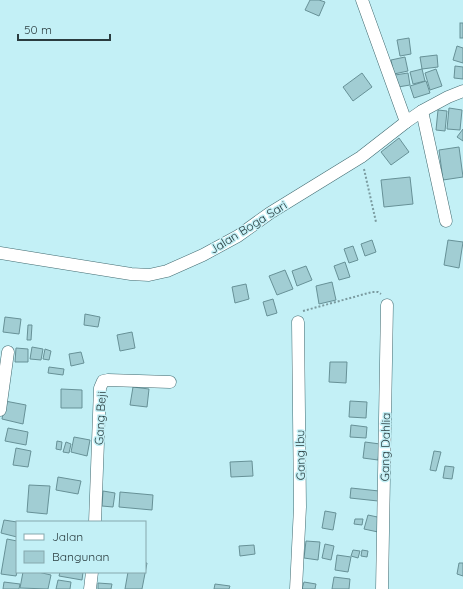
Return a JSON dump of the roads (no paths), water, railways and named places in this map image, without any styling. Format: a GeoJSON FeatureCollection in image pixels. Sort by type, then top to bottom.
{"type":"FeatureCollection","features":[{"type":"Feature","properties":{"kind":"street"},"geometry":{"type":"LineString","coordinates":[[362,0],[406,122]]}},
{"type":"Feature","properties":{"kind":"street","name":"Jalan Boga Sari"},"geometry":{"type":"LineString","coordinates":[[0,253],[131,274],[158,274],[185,264],[221,246],[270,213],[361,156],[422,111],[463,91]]}},
{"type":"Feature","properties":{"kind":"street"},"geometry":{"type":"LineString","coordinates":[[422,111],[446,221]]}},
{"type":"Feature","properties":{"kind":"street","name":"Gang Dahlia"},"geometry":{"type":"LineString","coordinates":[[382,589],[388,305]]}},
{"type":"Feature","properties":{"kind":"street","name":"Gang Ibu"},"geometry":{"type":"LineString","coordinates":[[296,589],[300,507],[298,322]]}},
{"type":"Feature","properties":{"kind":"street"},"geometry":{"type":"LineString","coordinates":[[0,410],[8,352]]}},
{"type":"Feature","properties":{"kind":"street","name":"Gang Beji"},"geometry":{"type":"LineString","coordinates":[[96,521],[100,388],[103,382],[108,380],[170,382]]}},
{"type":"Feature","properties":{"kind":"street"},"geometry":{"type":"LineString","coordinates":[[90,589],[92,573]]}}]}
